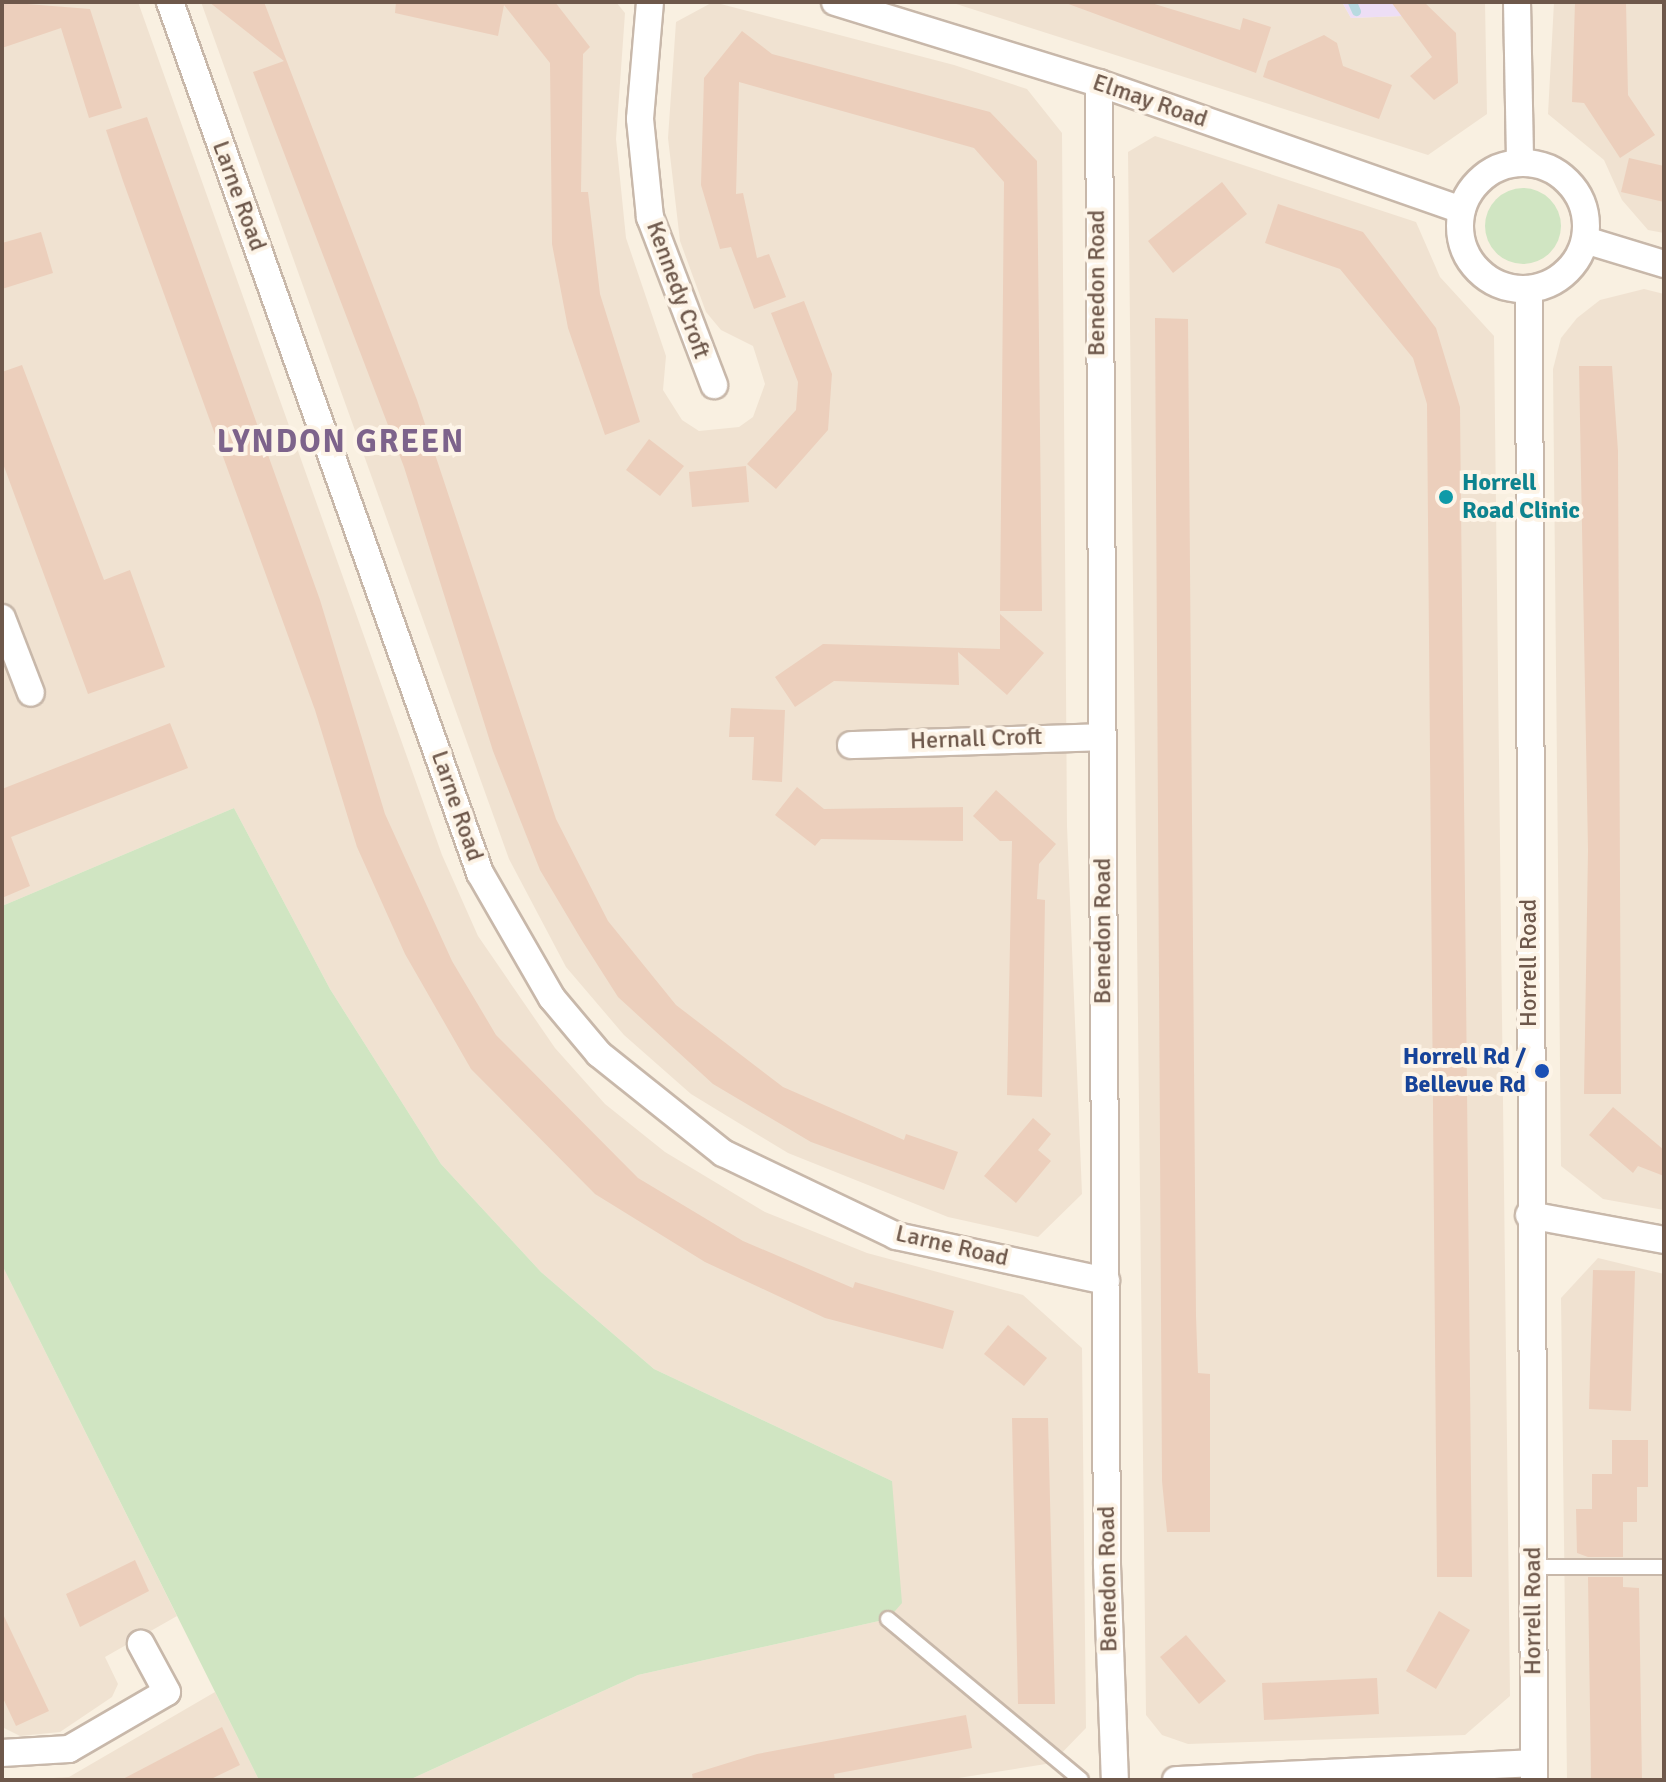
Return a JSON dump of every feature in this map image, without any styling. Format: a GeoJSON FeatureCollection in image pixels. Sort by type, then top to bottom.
{"type":"FeatureCollection","features":[{"type":"Feature","properties":{"kind":"street","name":"Larne Road"},"geometry":{"type":"LineString","coordinates":[[170,2],[480,873],[552,998],[599,1054],[723,1153],[896,1236],[1106,1281]]}},
{"type":"Feature","properties":{"kind":"street","name":"Kennedy Croft"},"geometry":{"type":"LineString","coordinates":[[650,2],[640,119],[650,217],[714,385]]}},
{"type":"Feature","properties":{"kind":"street","name":"Elmay Road"},"geometry":{"type":"LineString","coordinates":[[835,2],[1099,83],[1461,210]]}},
{"type":"Feature","properties":{"kind":"street"},"geometry":{"type":"LineString","coordinates":[[1517,2],[1520,162]]}},
{"type":"Feature","properties":{"kind":"street","name":"Benedon Road"},"geometry":{"type":"LineString","coordinates":[[1099,83],[1106,1281],[1115,1780]]}},
{"type":"Feature","properties":{"kind":"street"},"geometry":{"type":"LineString","coordinates":[[1520,162],[1543,166],[1578,195],[1585,240],[1565,274],[1529,290],[1490,280],[1474,267],[1464,250],[1461,210],[1477,182],[1520,162]]}},
{"type":"Feature","properties":{"kind":"street"},"geometry":{"type":"LineString","coordinates":[[1585,240],[1664,264]]}},
{"type":"Feature","properties":{"kind":"street","name":"Horrell Road"},"geometry":{"type":"LineString","coordinates":[[1529,290],[1529,1215],[1534,1772]]}},
{"type":"Feature","properties":{"kind":"street"},"geometry":{"type":"LineString","coordinates":[[2,618],[31,693]]}},
{"type":"Feature","properties":{"kind":"street","name":"Hernall Croft"},"geometry":{"type":"LineString","coordinates":[[851,745],[1102,737]]}},
{"type":"Feature","properties":{"kind":"street"},"geometry":{"type":"LineString","coordinates":[[1529,1215],[1664,1240]]}},
{"type":"Feature","properties":{"kind":"street"},"geometry":{"type":"LineString","coordinates":[[2,1753],[69,1749],[167,1692],[141,1644]]}},
{"type":"Feature","properties":{"kind":"street"},"geometry":{"type":"LineString","coordinates":[[1176,1780],[1534,1772]]}},
{"type":"Feature","properties":{"kind":"lane"},"geometry":{"type":"LineString","coordinates":[[1533,1567],[1664,1567]]}},
{"type":"Feature","properties":{"kind":"lane"},"geometry":{"type":"LineString","coordinates":[[888,1619],[1081,1780]]}},
{"type":"Feature","properties":{"kind":"shaded area"},"geometry":{"type":"Polygon","coordinates":[[[2,2],[138,2],[442,855],[478,936],[555,1048],[605,1104],[665,1152],[765,1212],[867,1253],[1023,1295],[1082,1348],[1086,1728],[1052,1763],[946,1780],[409,1780],[638,1675],[888,1619],[892,1481],[654,1369],[541,1272],[441,1164],[330,989],[234,808],[2,906],[2,2]]]}},
{"type":"Feature","properties":{"kind":"shaded area"},"geometry":{"type":"Polygon","coordinates":[[[201,2],[616,2],[625,13],[616,139],[626,238],[666,356],[663,390],[682,420],[699,431],[739,427],[753,417],[765,384],[753,346],[721,330],[706,312],[680,241],[668,138],[676,22],[713,2],[954,65],[1027,89],[1062,133],[1067,826],[1082,1194],[1038,1237],[948,1217],[788,1153],[691,1094],[624,1035],[566,967],[509,859],[201,2]]]}},
{"type":"Feature","properties":{"kind":"shaded area"},"geometry":{"type":"Polygon","coordinates":[[[950,2],[1342,2],[1351,18],[1403,16],[1429,2],[1485,2],[1487,114],[1428,155],[950,2]]]}},
{"type":"Feature","properties":{"kind":"shaded area"},"geometry":{"type":"Polygon","coordinates":[[[1342,2],[1429,2],[1403,16],[1351,18],[1342,2]]]}},
{"type":"Feature","properties":{"kind":"shaded area"},"geometry":{"type":"Polygon","coordinates":[[[1554,2],[1664,2],[1664,233],[1648,230],[1622,200],[1604,160],[1548,114],[1554,2]]]}},
{"type":"Feature","properties":{"kind":"shaded area"},"geometry":{"type":"Polygon","coordinates":[[[1155,136],[1416,222],[1440,277],[1494,336],[1510,1696],[1465,1735],[1188,1744],[1162,1735],[1146,1715],[1128,152],[1155,136]]]}},
{"type":"Feature","properties":{"kind":"shaded area"},"geometry":{"type":"Polygon","coordinates":[[[1644,289],[1664,294],[1664,1210],[1603,1199],[1561,1166],[1553,369],[1561,338],[1577,318],[1600,300],[1644,289]]]}},
{"type":"Feature","properties":{"kind":"shaded area"},"geometry":{"type":"Polygon","coordinates":[[[1598,1258],[1664,1274],[1664,1780],[1567,1780],[1561,1298],[1598,1258]]]}},
{"type":"Feature","properties":{"kind":"shaded area"},"geometry":{"type":"Polygon","coordinates":[[[2,1265],[177,1616],[105,1657],[118,1684],[112,1697],[60,1732],[20,1736],[2,1727],[2,1265]]]}},
{"type":"Feature","properties":{"kind":"shaded area"},"geometry":{"type":"Polygon","coordinates":[[[215,1692],[259,1780],[21,1780],[69,1777],[215,1692]]]}},
{"type":"Feature","properties":{"kind":"green space"},"geometry":{"type":"Polygon","coordinates":[[[1523,188],[1538,191],[1550,199],[1558,211],[1561,226],[1558,241],[1550,253],[1538,261],[1523,264],[1508,261],[1496,253],[1488,241],[1485,226],[1488,211],[1496,199],[1508,191],[1523,188]]]}},
{"type":"Feature","properties":{"kind":"green space"},"geometry":{"type":"Polygon","coordinates":[[[234,808],[330,989],[441,1164],[541,1272],[654,1369],[892,1481],[902,1603],[888,1619],[638,1675],[409,1780],[259,1780],[2,1265],[2,906],[234,808]]]}},
{"type":"Feature","properties":{"kind":"building"},"geometry":{"type":"Polygon","coordinates":[[[2,2],[90,9],[122,108],[89,118],[61,28],[2,48],[2,2]]]}},
{"type":"Feature","properties":{"kind":"building"},"geometry":{"type":"Polygon","coordinates":[[[209,2],[264,2],[417,400],[556,819],[608,921],[676,1005],[783,1087],[904,1140],[906,1134],[958,1152],[944,1190],[811,1142],[713,1084],[618,997],[581,939],[540,870],[493,751],[404,467],[253,72],[284,61],[209,2]]]}},
{"type":"Feature","properties":{"kind":"building"},"geometry":{"type":"Polygon","coordinates":[[[396,2],[555,2],[590,47],[583,54],[581,192],[588,192],[600,294],[640,422],[605,435],[568,328],[552,244],[550,63],[504,5],[498,36],[395,13],[396,2]]]}},
{"type":"Feature","properties":{"kind":"building"},"geometry":{"type":"Polygon","coordinates":[[[1063,2],[1148,2],[1240,30],[1243,18],[1271,27],[1256,73],[1063,2]]]}},
{"type":"Feature","properties":{"kind":"building"},"geometry":{"type":"Polygon","coordinates":[[[1391,2],[1424,2],[1456,33],[1458,83],[1434,100],[1410,76],[1432,57],[1391,2]]]}},
{"type":"Feature","properties":{"kind":"building"},"geometry":{"type":"Polygon","coordinates":[[[1575,2],[1626,2],[1628,95],[1655,135],[1620,158],[1584,103],[1572,102],[1575,2]]]}},
{"type":"Feature","properties":{"kind":"building"},"geometry":{"type":"Polygon","coordinates":[[[742,31],[772,54],[990,112],[1037,161],[1042,611],[1000,611],[1004,182],[974,148],[739,82],[736,194],[743,193],[757,258],[769,254],[786,297],[754,309],[731,247],[720,249],[701,185],[704,78],[742,31]]]}},
{"type":"Feature","properties":{"kind":"building"},"geometry":{"type":"Polygon","coordinates":[[[1324,35],[1337,43],[1343,66],[1392,85],[1379,119],[1263,77],[1268,61],[1324,35]]]}},
{"type":"Feature","properties":{"kind":"building"},"geometry":{"type":"Polygon","coordinates":[[[147,117],[320,600],[385,814],[452,961],[496,1035],[638,1178],[743,1241],[853,1288],[855,1282],[954,1311],[943,1349],[825,1318],[705,1262],[595,1194],[471,1069],[405,954],[357,847],[315,710],[123,181],[106,130],[147,117]]]}},
{"type":"Feature","properties":{"kind":"building"},"geometry":{"type":"Polygon","coordinates":[[[1629,158],[1664,166],[1664,202],[1621,192],[1629,158]]]}},
{"type":"Feature","properties":{"kind":"building"},"geometry":{"type":"Polygon","coordinates":[[[1222,182],[1247,214],[1173,273],[1148,241],[1222,182]]]}},
{"type":"Feature","properties":{"kind":"building"},"geometry":{"type":"Polygon","coordinates":[[[1278,204],[1363,232],[1436,328],[1460,407],[1472,1577],[1437,1577],[1427,404],[1413,358],[1340,269],[1265,243],[1278,204]]]}},
{"type":"Feature","properties":{"kind":"building"},"geometry":{"type":"Polygon","coordinates":[[[41,232],[53,273],[2,289],[2,243],[41,232]]]}},
{"type":"Feature","properties":{"kind":"building"},"geometry":{"type":"Polygon","coordinates":[[[804,301],[832,374],[828,430],[776,489],[747,464],[796,410],[798,382],[771,313],[804,301]]]}},
{"type":"Feature","properties":{"kind":"building"},"geometry":{"type":"Polygon","coordinates":[[[1155,318],[1188,319],[1196,1316],[1198,1373],[1210,1374],[1210,1532],[1167,1532],[1162,1481],[1155,318]]]}},
{"type":"Feature","properties":{"kind":"building"},"geometry":{"type":"Polygon","coordinates":[[[22,365],[104,580],[130,570],[165,667],[88,694],[2,461],[2,372],[22,365]]]}},
{"type":"Feature","properties":{"kind":"building"},"geometry":{"type":"Polygon","coordinates":[[[1579,366],[1612,366],[1618,451],[1621,1094],[1584,1094],[1588,850],[1579,366]]]}},
{"type":"Feature","properties":{"kind":"building"},"geometry":{"type":"Polygon","coordinates":[[[649,439],[684,466],[660,496],[626,470],[649,439]]]}},
{"type":"Feature","properties":{"kind":"building"},"geometry":{"type":"Polygon","coordinates":[[[746,466],[749,502],[692,507],[689,472],[746,466]]]}},
{"type":"Feature","properties":{"kind":"building"},"geometry":{"type":"Polygon","coordinates":[[[1000,614],[1044,653],[1007,695],[958,652],[959,685],[834,681],[795,707],[775,677],[823,644],[1000,649],[1000,614]]]}},
{"type":"Feature","properties":{"kind":"building"},"geometry":{"type":"Polygon","coordinates":[[[731,708],[785,710],[782,782],[752,780],[754,737],[729,737],[731,708]]]}},
{"type":"Feature","properties":{"kind":"building"},"geometry":{"type":"Polygon","coordinates":[[[170,723],[188,768],[11,837],[30,886],[2,898],[2,789],[170,723]]]}},
{"type":"Feature","properties":{"kind":"building"},"geometry":{"type":"Polygon","coordinates":[[[797,787],[824,809],[963,807],[963,841],[821,839],[815,846],[775,815],[797,787]]]}},
{"type":"Feature","properties":{"kind":"building"},"geometry":{"type":"Polygon","coordinates":[[[996,790],[1056,844],[1039,864],[1037,899],[1045,900],[1042,1097],[1007,1095],[1012,841],[1000,841],[973,816],[996,790]]]}},
{"type":"Feature","properties":{"kind":"building"},"geometry":{"type":"Polygon","coordinates":[[[1613,1107],[1664,1150],[1664,1176],[1638,1166],[1633,1173],[1589,1135],[1613,1107]]]}},
{"type":"Feature","properties":{"kind":"building"},"geometry":{"type":"Polygon","coordinates":[[[1033,1118],[1051,1134],[1038,1150],[1051,1161],[1016,1203],[984,1176],[1033,1118]]]}},
{"type":"Feature","properties":{"kind":"building"},"geometry":{"type":"Polygon","coordinates":[[[1593,1270],[1635,1271],[1631,1411],[1589,1409],[1593,1270]]]}},
{"type":"Feature","properties":{"kind":"building"},"geometry":{"type":"Polygon","coordinates":[[[1008,1325],[1047,1358],[1024,1386],[984,1354],[1008,1325]]]}},
{"type":"Feature","properties":{"kind":"building"},"geometry":{"type":"Polygon","coordinates":[[[1012,1418],[1048,1418],[1055,1704],[1018,1704],[1012,1418]]]}},
{"type":"Feature","properties":{"kind":"building"},"geometry":{"type":"Polygon","coordinates":[[[1612,1440],[1648,1440],[1648,1487],[1637,1487],[1637,1522],[1623,1522],[1623,1557],[1588,1557],[1577,1553],[1576,1509],[1592,1509],[1592,1474],[1612,1474],[1612,1440]]]}},
{"type":"Feature","properties":{"kind":"building"},"geometry":{"type":"Polygon","coordinates":[[[135,1560],[149,1591],[80,1627],[66,1594],[135,1560]]]}},
{"type":"Feature","properties":{"kind":"building"},"geometry":{"type":"Polygon","coordinates":[[[1588,1577],[1623,1577],[1623,1587],[1639,1588],[1642,1780],[1591,1780],[1588,1577]]]}},
{"type":"Feature","properties":{"kind":"building"},"geometry":{"type":"Polygon","coordinates":[[[1439,1611],[1470,1630],[1436,1689],[1406,1671],[1439,1611]]]}},
{"type":"Feature","properties":{"kind":"building"},"geometry":{"type":"Polygon","coordinates":[[[2,1612],[49,1711],[16,1726],[2,1696],[2,1612]]]}},
{"type":"Feature","properties":{"kind":"building"},"geometry":{"type":"Polygon","coordinates":[[[1186,1635],[1226,1681],[1199,1704],[1160,1657],[1186,1635]]]}},
{"type":"Feature","properties":{"kind":"building"},"geometry":{"type":"Polygon","coordinates":[[[1377,1678],[1379,1714],[1264,1720],[1262,1683],[1377,1678]]]}},
{"type":"Feature","properties":{"kind":"building"},"geometry":{"type":"Polygon","coordinates":[[[966,1715],[972,1748],[834,1774],[835,1780],[693,1780],[692,1774],[757,1754],[966,1715]]]}},
{"type":"Feature","properties":{"kind":"building"},"geometry":{"type":"Polygon","coordinates":[[[222,1727],[240,1765],[209,1780],[121,1780],[222,1727]]]}},
{"type":"Feature","properties":{"kind":"waterway"},"geometry":{"type":"LineString","coordinates":[[1352,2],[1356,11]]}},
{"type":"Feature","properties":{"kind":"place","name":"Horrell Road Clinic"},"geometry":{"type":"Point","coordinates":[1446,497]}},
{"type":"Feature","properties":{"kind":"place","name":"Horrell Rd / Bellevue Rd"},"geometry":{"type":"Point","coordinates":[1542,1071]}},
{"type":"Feature","properties":{"kind":"district","name":"LYNDON GREEN"},"geometry":{"type":"Point","coordinates":[341,442]}}]}
